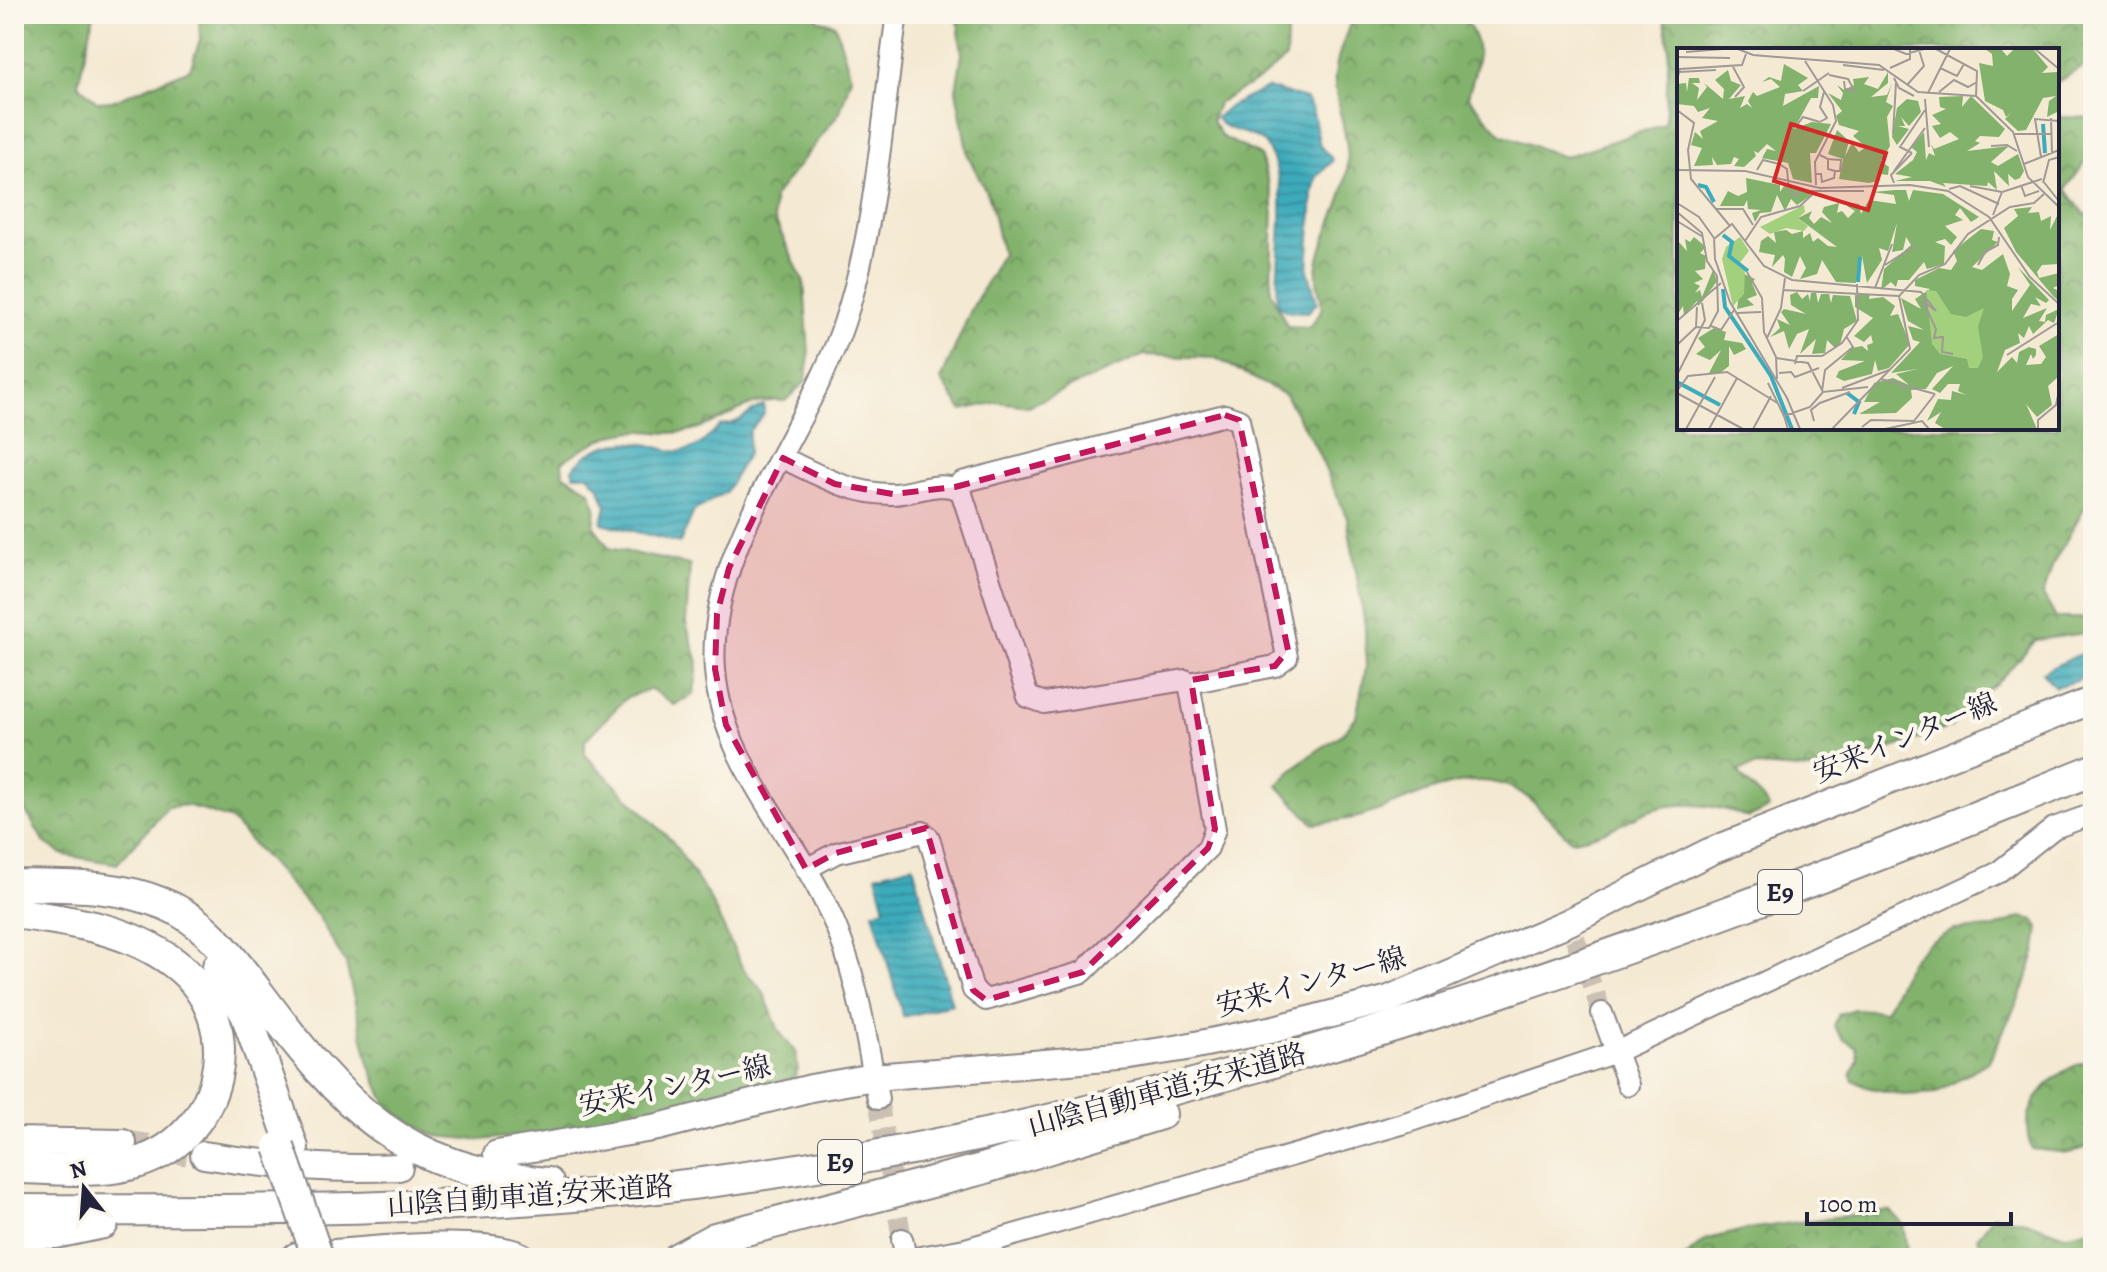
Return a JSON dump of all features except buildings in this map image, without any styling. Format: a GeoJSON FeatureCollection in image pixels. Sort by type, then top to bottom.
{"type":"FeatureCollection","features":[{"type":"Feature","properties":{"kind":"highway","name":"山陰自動車道;安来道路"},"geometry":{"type":"LineString","coordinates":[[14,1210],[140,1212],[449,1204],[631,1191],[871,1157],[989,1135],[1226,1078],[1464,1007],[1852,865],[2093,770]]}},
{"type":"Feature","properties":{"kind":"highway"},"geometry":{"type":"LineString","coordinates":[[14,886],[116,903],[157,918],[200,946],[227,977],[246,1014],[318,1258]]}},
{"type":"Feature","properties":{"kind":"highway"},"geometry":{"type":"LineString","coordinates":[[14,886],[119,889],[167,905],[210,935],[238,965],[323,1077],[360,1114],[401,1142],[471,1171],[508,1179],[554,1183],[599,1181],[631,1191]]}},
{"type":"Feature","properties":{"kind":"highway"},"geometry":{"type":"LineString","coordinates":[[14,912],[124,919],[160,933],[192,956],[216,983],[236,1024],[331,1258]]}},
{"type":"Feature","properties":{"kind":"highway"},"geometry":{"type":"LineString","coordinates":[[14,912],[80,922],[121,934],[151,946],[177,965],[200,987],[218,1034],[219,1068],[210,1104],[188,1133],[164,1152],[129,1165],[98,1169],[14,1168]]}},
{"type":"Feature","properties":{"kind":"highway"},"geometry":{"type":"LineString","coordinates":[[678,1258],[715,1238],[982,1169],[1114,1130],[1464,1007]]}},
{"type":"Feature","properties":{"kind":"highway","name":"E9"},"geometry":{"type":"LineString","coordinates":[[14,1200],[56,1199],[140,1212]]}},
{"type":"Feature","properties":{"kind":"highway","name":"山陰自動車道;安来道路"},"geometry":{"type":"LineString","coordinates":[[14,1224],[140,1212]]}},
{"type":"Feature","properties":{"kind":"highway","name":"E9"},"geometry":{"type":"LineString","coordinates":[[14,1233],[55,1233],[140,1212]]}},
{"type":"Feature","properties":{"kind":"highway"},"geometry":{"type":"LineString","coordinates":[[297,1258],[471,1248],[508,1252],[520,1258]]}},
{"type":"Feature","properties":{"kind":"main road","name":"安来インター線"},"geometry":{"type":"LineString","coordinates":[[497,1154],[658,1127],[811,1088],[876,1088],[1130,1056],[1274,1029],[1389,999],[1572,930],[1709,852],[2093,700]]}},
{"type":"Feature","properties":{"kind":"main road"},"geometry":{"type":"LineString","coordinates":[[14,1141],[123,1143]]}},
{"type":"Feature","properties":{"kind":"main road"},"geometry":{"type":"LineString","coordinates":[[204,1155],[263,1165],[332,1170],[399,1167]]}},
{"type":"Feature","properties":{"kind":"street"},"geometry":{"type":"LineString","coordinates":[[876,1088],[846,951],[806,869],[743,766],[726,725],[715,669],[717,614],[729,568],[844,323],[861,257],[897,14]]}},
{"type":"Feature","properties":{"kind":"street"},"geometry":{"type":"LineString","coordinates":[[783,458],[835,484],[868,492],[893,494],[946,485],[961,491],[1028,697],[1045,703],[1185,680],[1189,683],[1275,666],[1287,657],[1239,420],[1225,415],[962,482],[955,487]]}},
{"type":"Feature","properties":{"kind":"street"},"geometry":{"type":"LineString","coordinates":[[806,869],[836,853],[923,832],[929,838],[973,990],[979,997],[986,1000],[1083,972],[1214,839],[1213,813],[1189,683]]}},
{"type":"Feature","properties":{"kind":"street"},"geometry":{"type":"LineString","coordinates":[[915,1258],[965,1249],[1402,1124],[1616,1052],[1780,978],[1997,873],[2054,828],[2093,814]]}},
{"type":"Feature","properties":{"kind":"street"},"geometry":{"type":"LineString","coordinates":[[1602,1013],[1628,1085]]}},
{"type":"Feature","properties":{"kind":"highlighted area"},"geometry":{"type":"Polygon","coordinates":[[[1225,415],[1239,420],[1288,650],[1275,666],[1191,680],[1215,829],[1208,848],[1083,972],[986,1000],[973,990],[926,828],[836,853],[806,869],[726,725],[715,669],[717,614],[729,568],[783,458],[835,484],[893,494],[955,487],[1225,415]]]}},
{"type":"Feature","properties":{"kind":"green space"},"geometry":{"type":"Polygon","coordinates":[[[14,14],[94,14],[78,84],[97,102],[112,101],[190,69],[200,40],[199,14],[817,14],[818,20],[835,24],[851,77],[840,112],[774,197],[774,218],[804,283],[809,354],[806,381],[785,401],[747,406],[685,432],[620,433],[590,445],[562,462],[563,474],[589,490],[596,507],[594,526],[609,548],[690,565],[686,623],[698,662],[694,694],[674,705],[651,689],[627,697],[585,740],[585,755],[672,841],[709,897],[743,969],[763,991],[779,1031],[795,1052],[798,1070],[794,1078],[653,1114],[544,1133],[481,1140],[435,1136],[388,1108],[369,1064],[346,964],[318,916],[231,820],[187,805],[168,807],[117,864],[64,855],[44,842],[22,805],[14,803],[14,14]]]}},
{"type":"Feature","properties":{"kind":"green space"},"geometry":{"type":"Polygon","coordinates":[[[957,14],[1288,14],[1286,58],[1259,80],[1218,103],[1212,121],[1222,137],[1260,155],[1273,199],[1271,291],[1287,326],[1309,327],[1322,305],[1317,280],[1319,258],[1347,171],[1347,149],[1335,77],[1354,14],[1461,14],[1474,36],[1478,54],[1468,97],[1501,134],[1564,157],[1665,124],[1669,48],[1664,14],[2093,14],[2093,61],[2059,81],[2059,48],[1677,48],[1677,430],[2059,430],[2059,115],[2093,118],[2086,161],[2066,189],[2084,214],[2093,215],[2093,492],[2053,564],[2043,595],[2056,618],[2093,618],[2093,632],[2036,640],[1997,683],[1971,703],[1951,727],[1828,771],[1757,766],[1738,771],[1769,808],[1749,818],[1712,807],[1672,806],[1646,812],[1601,833],[1571,840],[1527,797],[1507,786],[1487,781],[1444,786],[1362,816],[1314,824],[1277,785],[1302,761],[1342,734],[1356,717],[1366,668],[1365,625],[1347,518],[1316,448],[1285,395],[1216,358],[1144,355],[1028,406],[999,402],[962,410],[941,380],[971,310],[1002,254],[990,199],[968,156],[956,90],[962,54],[957,14]]]}},
{"type":"Feature","properties":{"kind":"green space"},"geometry":{"type":"Polygon","coordinates":[[[2020,917],[2034,920],[2039,927],[2036,950],[2024,988],[1989,1061],[1936,1093],[1903,1095],[1866,1087],[1853,1080],[1851,1075],[1858,1059],[1856,1047],[1843,1039],[1834,1026],[1839,1014],[1854,1009],[1885,1011],[1910,961],[1931,941],[1954,930],[1995,928],[2020,917]]]}},
{"type":"Feature","properties":{"kind":"green space"},"geometry":{"type":"Polygon","coordinates":[[[2093,1060],[2093,1145],[2069,1153],[2032,1149],[2028,1119],[2040,1092],[2064,1072],[2093,1060]]]}},
{"type":"Feature","properties":{"kind":"green space"},"geometry":{"type":"Polygon","coordinates":[[[1889,1210],[1903,1224],[1908,1258],[1684,1258],[1705,1240],[1747,1229],[1889,1210]]]}},
{"type":"Feature","properties":{"kind":"green space"},"geometry":{"type":"Polygon","coordinates":[[[1993,1216],[2026,1221],[2065,1235],[2093,1228],[2093,1258],[1984,1258],[1977,1238],[1993,1216]]]}},
{"type":"Feature","properties":{"kind":"water"},"geometry":{"type":"Polygon","coordinates":[[[1267,88],[1306,99],[1312,108],[1320,146],[1333,160],[1316,178],[1313,193],[1308,270],[1317,303],[1308,312],[1286,311],[1278,305],[1280,186],[1268,149],[1257,138],[1227,127],[1216,118],[1230,106],[1267,88]]]}},
{"type":"Feature","properties":{"kind":"water"},"geometry":{"type":"Polygon","coordinates":[[[764,405],[764,414],[749,431],[748,453],[726,492],[694,511],[680,543],[602,523],[606,505],[599,487],[588,475],[574,475],[572,469],[580,461],[607,445],[628,442],[673,451],[687,450],[702,443],[721,425],[733,423],[764,405]]]}},
{"type":"Feature","properties":{"kind":"water"},"geometry":{"type":"Polygon","coordinates":[[[2093,648],[2093,676],[2055,687],[2042,672],[2093,648]]]}},
{"type":"Feature","properties":{"kind":"water"},"geometry":{"type":"Polygon","coordinates":[[[913,865],[952,1004],[903,1017],[873,912],[885,908],[876,875],[913,865]]]}},
{"type":"Feature","properties":{"kind":"tunnel"},"geometry":{"type":"LineString","coordinates":[[1575,938],[1602,1013]]}},
{"type":"Feature","properties":{"kind":"tunnel"},"geometry":{"type":"LineString","coordinates":[[878,1099],[902,1239]]}},
{"type":"Feature","properties":{"kind":"tunnel"},"geometry":{"type":"LineString","coordinates":[[123,1143],[204,1155]]}}]}
